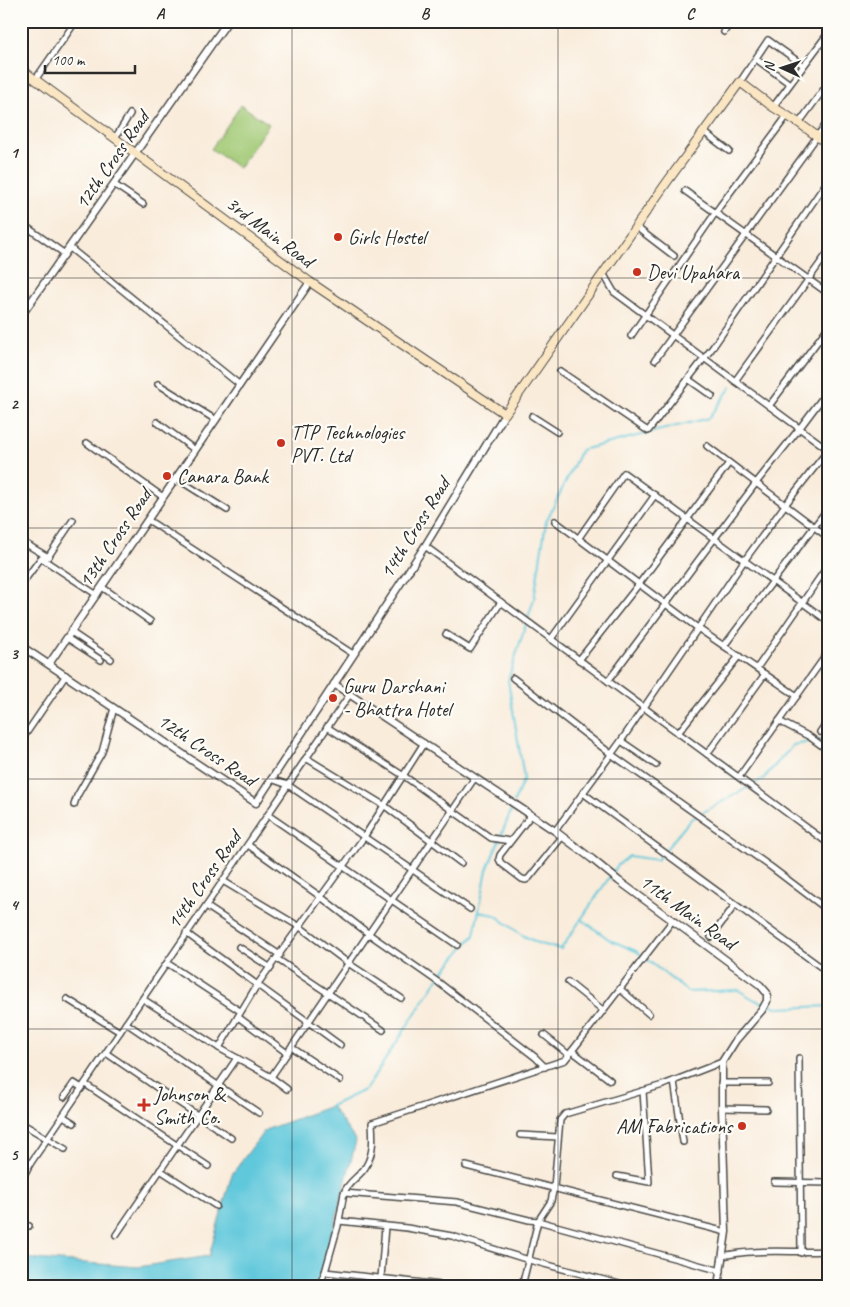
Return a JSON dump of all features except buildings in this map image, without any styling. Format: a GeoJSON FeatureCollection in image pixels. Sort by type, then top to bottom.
{"type":"FeatureCollection","features":[{"type":"Feature","properties":{"kind":"main road","name":"3rd Main Road"},"geometry":{"type":"LineString","coordinates":[[21,69],[310,282],[504,414]]}},
{"type":"Feature","properties":{"kind":"main road"},"geometry":{"type":"LineString","coordinates":[[504,414],[740,82],[773,107],[829,144]]}},
{"type":"Feature","properties":{"kind":"street"},"geometry":{"type":"LineString","coordinates":[[35,80],[76,21]]}},
{"type":"Feature","properties":{"kind":"street","name":"12th Cross Road"},"geometry":{"type":"LineString","coordinates":[[21,316],[137,154],[228,21]]}},
{"type":"Feature","properties":{"kind":"street"},"geometry":{"type":"LineString","coordinates":[[724,32],[732,21]]}},
{"type":"Feature","properties":{"kind":"street"},"geometry":{"type":"LineString","coordinates":[[773,107],[829,32]]}},
{"type":"Feature","properties":{"kind":"street"},"geometry":{"type":"LineString","coordinates":[[740,82],[768,40],[804,65]]}},
{"type":"Feature","properties":{"kind":"street"},"geometry":{"type":"LineString","coordinates":[[756,59],[790,84]]}},
{"type":"Feature","properties":{"kind":"street"},"geometry":{"type":"LineString","coordinates":[[799,123],[829,82]]}},
{"type":"Feature","properties":{"kind":"street"},"geometry":{"type":"LineString","coordinates":[[115,138],[130,114]]}},
{"type":"Feature","properties":{"kind":"street"},"geometry":{"type":"LineString","coordinates":[[631,336],[715,213],[787,116]]}},
{"type":"Feature","properties":{"kind":"street"},"geometry":{"type":"LineString","coordinates":[[655,360],[829,120]]}},
{"type":"Feature","properties":{"kind":"street"},"geometry":{"type":"LineString","coordinates":[[704,132],[729,151]]}},
{"type":"Feature","properties":{"kind":"street"},"geometry":{"type":"LineString","coordinates":[[560,371],[648,431],[713,347],[829,179]]}},
{"type":"Feature","properties":{"kind":"street"},"geometry":{"type":"LineString","coordinates":[[115,185],[143,204]]}},
{"type":"Feature","properties":{"kind":"street"},"geometry":{"type":"LineString","coordinates":[[685,191],[829,294]]}},
{"type":"Feature","properties":{"kind":"street"},"geometry":{"type":"LineString","coordinates":[[21,223],[68,251],[240,385]]}},
{"type":"Feature","properties":{"kind":"street"},"geometry":{"type":"LineString","coordinates":[[636,227],[674,256]]}},
{"type":"Feature","properties":{"kind":"street"},"geometry":{"type":"LineString","coordinates":[[735,382],[829,252]]}},
{"type":"Feature","properties":{"kind":"street"},"geometry":{"type":"LineString","coordinates":[[555,831],[645,708],[744,561],[829,450],[614,292],[603,273]]}},
{"type":"Feature","properties":{"kind":"street","name":"13th Cross Road"},"geometry":{"type":"LineString","coordinates":[[49,664],[310,282]]}},
{"type":"Feature","properties":{"kind":"street"},"geometry":{"type":"LineString","coordinates":[[769,406],[829,326]]}},
{"type":"Feature","properties":{"kind":"street"},"geometry":{"type":"LineString","coordinates":[[688,379],[712,396]]}},
{"type":"Feature","properties":{"kind":"street"},"geometry":{"type":"LineString","coordinates":[[158,384],[216,420]]}},
{"type":"Feature","properties":{"kind":"street"},"geometry":{"type":"LineString","coordinates":[[608,681],[829,389]]}},
{"type":"Feature","properties":{"kind":"street","name":"14th Cross Road"},"geometry":{"type":"LineString","coordinates":[[334,684],[425,546],[504,414]]}},
{"type":"Feature","properties":{"kind":"street"},"geometry":{"type":"LineString","coordinates":[[532,416],[557,432]]}},
{"type":"Feature","properties":{"kind":"street"},"geometry":{"type":"LineString","coordinates":[[157,422],[195,450]]}},
{"type":"Feature","properties":{"kind":"street"},"geometry":{"type":"LineString","coordinates":[[87,443],[163,497]]}},
{"type":"Feature","properties":{"kind":"street"},"geometry":{"type":"LineString","coordinates":[[706,446],[829,538]]}},
{"type":"Feature","properties":{"kind":"street"},"geometry":{"type":"LineString","coordinates":[[579,660],[639,584],[729,463]]}},
{"type":"Feature","properties":{"kind":"street"},"geometry":{"type":"LineString","coordinates":[[578,539],[624,473],[829,622]]}},
{"type":"Feature","properties":{"kind":"street"},"geometry":{"type":"LineString","coordinates":[[176,478],[227,510]]}},
{"type":"Feature","properties":{"kind":"street"},"geometry":{"type":"LineString","coordinates":[[551,639],[655,496]]}},
{"type":"Feature","properties":{"kind":"street"},"geometry":{"type":"LineString","coordinates":[[724,646],[829,507]]}},
{"type":"Feature","properties":{"kind":"street"},"geometry":{"type":"LineString","coordinates":[[21,541],[48,557],[72,520]]}},
{"type":"Feature","properties":{"kind":"street"},"geometry":{"type":"LineString","coordinates":[[148,520],[353,654]]}},
{"type":"Feature","properties":{"kind":"street"},"geometry":{"type":"LineString","coordinates":[[555,521],[607,562],[699,629],[797,696]]}},
{"type":"Feature","properties":{"kind":"street"},"geometry":{"type":"LineString","coordinates":[[425,546],[829,844]]}},
{"type":"Feature","properties":{"kind":"street"},"geometry":{"type":"LineString","coordinates":[[21,585],[41,558],[97,595]]}},
{"type":"Feature","properties":{"kind":"street"},"geometry":{"type":"LineString","coordinates":[[757,668],[829,564]]}},
{"type":"Feature","properties":{"kind":"street"},"geometry":{"type":"LineString","coordinates":[[102,587],[150,621]]}},
{"type":"Feature","properties":{"kind":"street"},"geometry":{"type":"LineString","coordinates":[[446,634],[470,649],[501,602]]}},
{"type":"Feature","properties":{"kind":"street"},"geometry":{"type":"LineString","coordinates":[[69,635],[111,659]]}},
{"type":"Feature","properties":{"kind":"street"},"geometry":{"type":"LineString","coordinates":[[69,635],[101,660]]}},
{"type":"Feature","properties":{"kind":"street","name":"12th Cross Road"},"geometry":{"type":"LineString","coordinates":[[21,646],[256,803],[334,684]]}},
{"type":"Feature","properties":{"kind":"street"},"geometry":{"type":"LineString","coordinates":[[739,777],[829,651]]}},
{"type":"Feature","properties":{"kind":"street"},"geometry":{"type":"LineString","coordinates":[[678,733],[739,656]]}},
{"type":"Feature","properties":{"kind":"street"},"geometry":{"type":"LineString","coordinates":[[707,754],[765,674]]}},
{"type":"Feature","properties":{"kind":"street"},"geometry":{"type":"LineString","coordinates":[[21,741],[66,676]]}},
{"type":"Feature","properties":{"kind":"street"},"geometry":{"type":"LineString","coordinates":[[513,678],[611,754],[829,911]]}},
{"type":"Feature","properties":{"kind":"street","name":"11th Main Road"},"geometry":{"type":"LineString","coordinates":[[334,684],[474,779],[555,831],[615,878],[760,985],[767,994],[765,1003],[736,1040],[722,1062],[721,1084],[726,1232],[718,1286]]}},
{"type":"Feature","properties":{"kind":"street","name":"14th Cross Road"},"geometry":{"type":"LineString","coordinates":[[21,1180],[186,933],[350,694]]}},
{"type":"Feature","properties":{"kind":"street"},"geometry":{"type":"LineString","coordinates":[[74,805],[77,796],[102,752],[114,708]]}},
{"type":"Feature","properties":{"kind":"street"},"geometry":{"type":"LineString","coordinates":[[820,732],[829,719]]}},
{"type":"Feature","properties":{"kind":"street"},"geometry":{"type":"LineString","coordinates":[[779,722],[810,737],[829,751]]}},
{"type":"Feature","properties":{"kind":"street"},"geometry":{"type":"LineString","coordinates":[[327,728],[404,776],[491,838],[510,841]]}},
{"type":"Feature","properties":{"kind":"street"},"geometry":{"type":"LineString","coordinates":[[621,741],[656,765]]}},
{"type":"Feature","properties":{"kind":"street"},"geometry":{"type":"LineString","coordinates":[[219,1048],[257,985],[364,837],[424,744]]}},
{"type":"Feature","properties":{"kind":"street"},"geometry":{"type":"LineString","coordinates":[[306,758],[385,806],[461,863]]}},
{"type":"Feature","properties":{"kind":"street"},"geometry":{"type":"LineString","coordinates":[[271,779],[288,785],[470,909]]}},
{"type":"Feature","properties":{"kind":"street"},"geometry":{"type":"LineString","coordinates":[[271,1077],[474,779]]}},
{"type":"Feature","properties":{"kind":"street"},"geometry":{"type":"LineString","coordinates":[[583,794],[829,973]]}},
{"type":"Feature","properties":{"kind":"street"},"geometry":{"type":"LineString","coordinates":[[268,815],[457,945]]}},
{"type":"Feature","properties":{"kind":"street"},"geometry":{"type":"LineString","coordinates":[[531,815],[510,841],[499,859],[501,863],[522,879],[526,880],[562,837]]}},
{"type":"Feature","properties":{"kind":"street"},"geometry":{"type":"LineString","coordinates":[[248,845],[321,897],[368,934],[438,982],[535,1057],[545,1067]]}},
{"type":"Feature","properties":{"kind":"street"},"geometry":{"type":"LineString","coordinates":[[223,880],[300,927],[348,963],[401,998]]}},
{"type":"Feature","properties":{"kind":"street"},"geometry":{"type":"LineString","coordinates":[[711,937],[735,905]]}},
{"type":"Feature","properties":{"kind":"street"},"geometry":{"type":"LineString","coordinates":[[206,906],[328,994],[383,1030]]}},
{"type":"Feature","properties":{"kind":"street"},"geometry":{"type":"LineString","coordinates":[[319,1286],[325,1272],[339,1221],[346,1186],[366,1166],[373,1148],[372,1123],[565,1060],[673,920]]}},
{"type":"Feature","properties":{"kind":"street"},"geometry":{"type":"LineString","coordinates":[[186,933],[340,1045]]}},
{"type":"Feature","properties":{"kind":"street"},"geometry":{"type":"LineString","coordinates":[[239,947],[271,968]]}},
{"type":"Feature","properties":{"kind":"street"},"geometry":{"type":"LineString","coordinates":[[167,963],[239,1014],[288,1052]]}},
{"type":"Feature","properties":{"kind":"street"},"geometry":{"type":"LineString","coordinates":[[568,982],[604,1010]]}},
{"type":"Feature","properties":{"kind":"street"},"geometry":{"type":"LineString","coordinates":[[620,989],[649,1014]]}},
{"type":"Feature","properties":{"kind":"street"},"geometry":{"type":"LineString","coordinates":[[67,999],[120,1032]]}},
{"type":"Feature","properties":{"kind":"street"},"geometry":{"type":"LineString","coordinates":[[142,999],[219,1048],[271,1077],[287,1089]]}},
{"type":"Feature","properties":{"kind":"street"},"geometry":{"type":"LineString","coordinates":[[126,1024],[259,1113]]}},
{"type":"Feature","properties":{"kind":"street"},"geometry":{"type":"LineString","coordinates":[[544,1034],[610,1080]]}},
{"type":"Feature","properties":{"kind":"street"},"geometry":{"type":"LineString","coordinates":[[291,1047],[340,1080]]}},
{"type":"Feature","properties":{"kind":"street"},"geometry":{"type":"LineString","coordinates":[[106,1053],[198,1114],[230,1138]]}},
{"type":"Feature","properties":{"kind":"street"},"geometry":{"type":"LineString","coordinates":[[116,1235],[237,1058]]}},
{"type":"Feature","properties":{"kind":"street"},"geometry":{"type":"LineString","coordinates":[[799,1058],[800,1253]]}},
{"type":"Feature","properties":{"kind":"street"},"geometry":{"type":"LineString","coordinates":[[522,1286],[538,1221],[551,1200],[554,1187],[560,1120],[565,1114],[674,1081],[722,1062]]}},
{"type":"Feature","properties":{"kind":"street"},"geometry":{"type":"LineString","coordinates":[[674,1081],[683,1142]]}},
{"type":"Feature","properties":{"kind":"street"},"geometry":{"type":"LineString","coordinates":[[64,1097],[74,1083],[83,1086],[208,1166]]}},
{"type":"Feature","properties":{"kind":"street"},"geometry":{"type":"LineString","coordinates":[[721,1084],[768,1083]]}},
{"type":"Feature","properties":{"kind":"street"},"geometry":{"type":"LineString","coordinates":[[617,1176],[649,1182],[643,1091]]}},
{"type":"Feature","properties":{"kind":"street"},"geometry":{"type":"LineString","coordinates":[[722,1108],[766,1110]]}},
{"type":"Feature","properties":{"kind":"street"},"geometry":{"type":"LineString","coordinates":[[63,1116],[74,1123]]}},
{"type":"Feature","properties":{"kind":"street"},"geometry":{"type":"LineString","coordinates":[[21,1123],[65,1149]]}},
{"type":"Feature","properties":{"kind":"street"},"geometry":{"type":"LineString","coordinates":[[520,1135],[558,1137]]}},
{"type":"Feature","properties":{"kind":"street"},"geometry":{"type":"LineString","coordinates":[[21,1160],[30,1164]]}},
{"type":"Feature","properties":{"kind":"street"},"geometry":{"type":"LineString","coordinates":[[466,1166],[726,1232]]}},
{"type":"Feature","properties":{"kind":"street"},"geometry":{"type":"LineString","coordinates":[[160,1170],[216,1206]]}},
{"type":"Feature","properties":{"kind":"street"},"geometry":{"type":"LineString","coordinates":[[774,1182],[829,1182]]}},
{"type":"Feature","properties":{"kind":"street"},"geometry":{"type":"LineString","coordinates":[[344,1193],[457,1202],[538,1221],[721,1271]]}},
{"type":"Feature","properties":{"kind":"street"},"geometry":{"type":"LineString","coordinates":[[339,1221],[452,1236],[529,1260],[627,1286]]}},
{"type":"Feature","properties":{"kind":"street"},"geometry":{"type":"LineString","coordinates":[[21,1224],[29,1226]]}},
{"type":"Feature","properties":{"kind":"street"},"geometry":{"type":"LineString","coordinates":[[381,1278],[385,1226]]}},
{"type":"Feature","properties":{"kind":"street"},"geometry":{"type":"LineString","coordinates":[[723,1256],[738,1252],[800,1253],[829,1251]]}},
{"type":"Feature","properties":{"kind":"street"},"geometry":{"type":"LineString","coordinates":[[325,1272],[450,1286]]}},
{"type":"Feature","properties":{"kind":"green space"},"geometry":{"type":"Polygon","coordinates":[[[241,105],[269,124],[239,168],[211,149],[241,105]]]}},
{"type":"Feature","properties":{"kind":"water"},"geometry":{"type":"Polygon","coordinates":[[[331,1106],[356,1141],[325,1262],[316,1286],[21,1286],[21,1258],[138,1267],[209,1256],[232,1174],[265,1130],[331,1106]]]}},
{"type":"Feature","properties":{"kind":"waterway"},"geometry":{"type":"LineString","coordinates":[[514,802],[524,778],[508,680],[534,599],[546,522],[581,450],[709,418],[731,387]]}},
{"type":"Feature","properties":{"kind":"waterway"},"geometry":{"type":"LineString","coordinates":[[479,912],[495,915],[522,935],[540,944],[561,949],[617,866],[629,856],[657,860],[691,819],[763,779],[793,745],[829,739]]}},
{"type":"Feature","properties":{"kind":"waterway"},"geometry":{"type":"LineString","coordinates":[[331,1106],[366,1089],[439,977],[474,935],[487,870],[513,806]]}},
{"type":"Feature","properties":{"kind":"waterway"},"geometry":{"type":"LineString","coordinates":[[581,919],[610,940],[636,951],[688,992],[738,990],[755,1000],[780,1008],[829,1006]]}},
{"type":"Feature","properties":{"kind":"place","name":"Girls Hostel"},"geometry":{"type":"Point","coordinates":[338,237]}},
{"type":"Feature","properties":{"kind":"place","name":"Devi Upahara"},"geometry":{"type":"Point","coordinates":[637,272]}},
{"type":"Feature","properties":{"kind":"place","name":"TTP Technologies PVT. Ltd"},"geometry":{"type":"Point","coordinates":[281,443]}},
{"type":"Feature","properties":{"kind":"place","name":"Canara Bank"},"geometry":{"type":"Point","coordinates":[167,476]}},
{"type":"Feature","properties":{"kind":"place","name":"Guru Darshani - Bhattra Hotel"},"geometry":{"type":"Point","coordinates":[333,698]}},
{"type":"Feature","properties":{"kind":"place","name":"Johnson & Smith Co."},"geometry":{"type":"Point","coordinates":[144,1105]}},
{"type":"Feature","properties":{"kind":"place","name":"AM Fabrications"},"geometry":{"type":"Point","coordinates":[742,1126]}}]}
